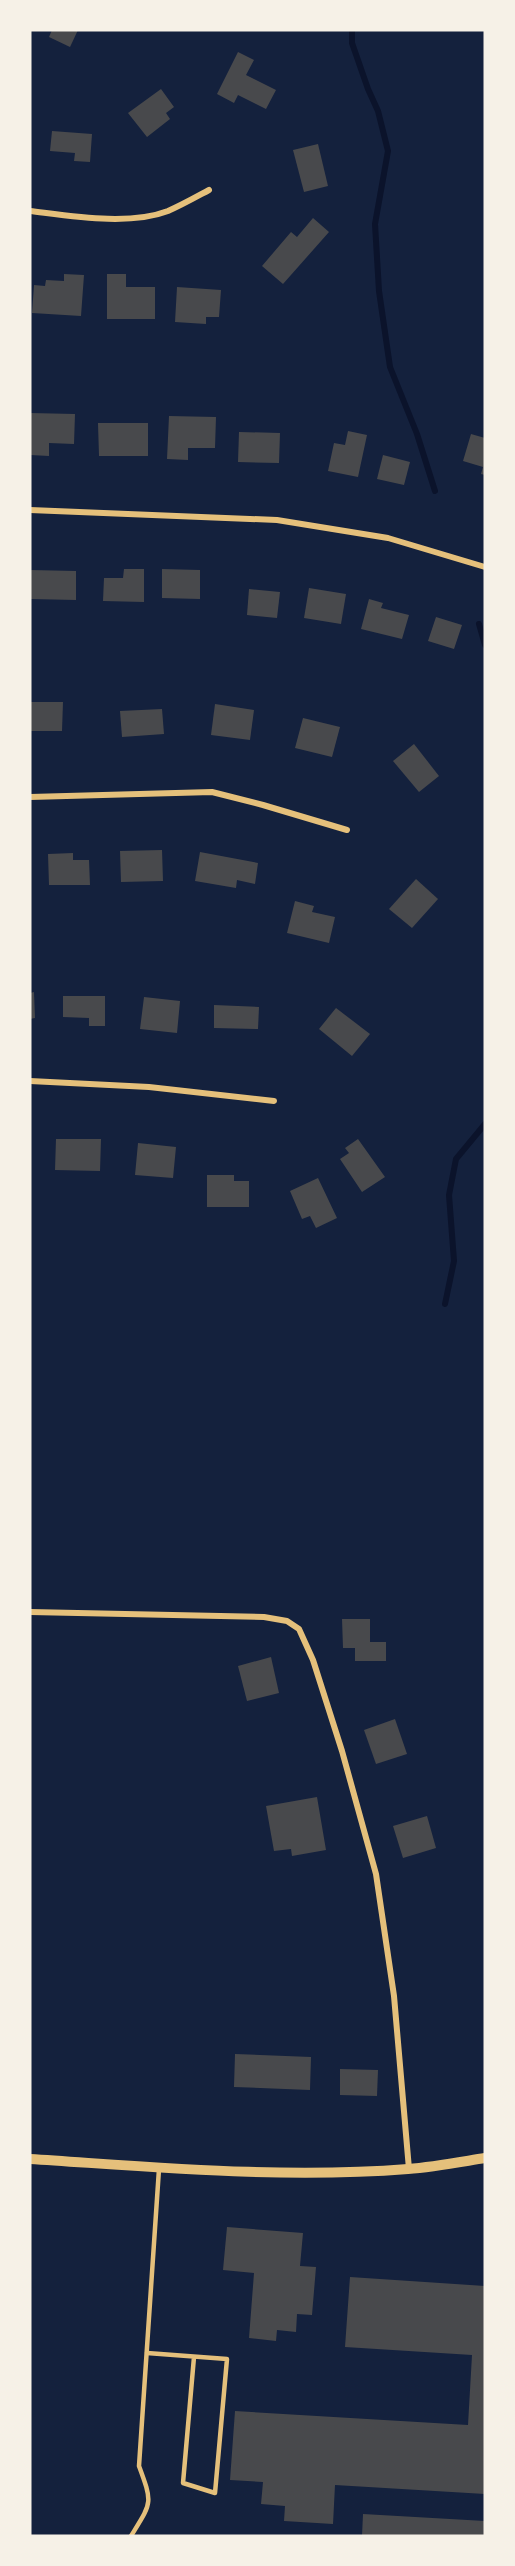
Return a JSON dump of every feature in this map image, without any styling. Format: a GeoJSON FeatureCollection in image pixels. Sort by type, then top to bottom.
{"type":"FeatureCollection","features":[{"type":"Feature","properties":{"kind":"street"},"geometry":{"type":"LineString","coordinates":[[30,211],[112,218],[140,217],[166,212],[209,190]]}},
{"type":"Feature","properties":{"kind":"street"},"geometry":{"type":"LineString","coordinates":[[30,510],[277,520],[388,538],[485,567]]}},
{"type":"Feature","properties":{"kind":"street"},"geometry":{"type":"LineString","coordinates":[[30,797],[212,792],[347,830]]}},
{"type":"Feature","properties":{"kind":"street"},"geometry":{"type":"LineString","coordinates":[[30,1082],[149,1087],[274,1101]]}},
{"type":"Feature","properties":{"kind":"street"},"geometry":{"type":"LineString","coordinates":[[30,1612],[264,1617],[287,1621],[299,1629],[313,1660],[338,1740],[375,1875],[394,1996],[409,2169]]}},
{"type":"Feature","properties":{"kind":"street"},"geometry":{"type":"LineString","coordinates":[[30,2159],[159,2168],[305,2173],[409,2169],[485,2158]]}},
{"type":"Feature","properties":{"kind":"lane"},"geometry":{"type":"LineString","coordinates":[[131,2536],[150,2506],[150,2494],[139,2466],[159,2168]]}},
{"type":"Feature","properties":{"kind":"lane"},"geometry":{"type":"LineString","coordinates":[[147,2354],[227,2359],[215,2493],[183,2483],[194,2357]]}},
{"type":"Feature","properties":{"kind":"building"},"geometry":{"type":"Polygon","coordinates":[[[52,30],[78,30],[70,47],[49,37],[52,30]]]}},
{"type":"Feature","properties":{"kind":"building"},"geometry":{"type":"Polygon","coordinates":[[[238,52],[254,60],[246,75],[276,90],[266,109],[238,95],[234,103],[217,94],[238,52]]]}},
{"type":"Feature","properties":{"kind":"building"},"geometry":{"type":"Polygon","coordinates":[[[161,89],[174,107],[166,113],[170,119],[147,137],[128,113],[161,89]]]}},
{"type":"Feature","properties":{"kind":"building"},"geometry":{"type":"Polygon","coordinates":[[[52,131],[92,134],[90,162],[74,161],[75,153],[50,151],[52,131]]]}},
{"type":"Feature","properties":{"kind":"building"},"geometry":{"type":"Polygon","coordinates":[[[318,144],[328,186],[304,192],[293,150],[318,144]]]}},
{"type":"Feature","properties":{"kind":"building"},"geometry":{"type":"Polygon","coordinates":[[[313,218],[329,232],[283,284],[262,266],[291,232],[297,237],[313,218]]]}},
{"type":"Feature","properties":{"kind":"building"},"geometry":{"type":"Polygon","coordinates":[[[64,274],[84,275],[81,316],[32,313],[34,285],[45,286],[46,280],[64,281],[64,274]]]}},
{"type":"Feature","properties":{"kind":"building"},"geometry":{"type":"Polygon","coordinates":[[[107,274],[126,274],[126,287],[155,287],[155,319],[107,319],[107,274]]]}},
{"type":"Feature","properties":{"kind":"building"},"geometry":{"type":"Polygon","coordinates":[[[177,287],[221,290],[219,317],[206,317],[206,324],[175,322],[177,287]]]}},
{"type":"Feature","properties":{"kind":"building"},"geometry":{"type":"Polygon","coordinates":[[[30,413],[75,414],[74,444],[49,443],[49,456],[30,455],[30,413]]]}},
{"type":"Feature","properties":{"kind":"building"},"geometry":{"type":"Polygon","coordinates":[[[169,416],[216,417],[215,448],[188,448],[188,460],[167,459],[169,416]]]}},
{"type":"Feature","properties":{"kind":"building"},"geometry":{"type":"Polygon","coordinates":[[[98,423],[148,423],[148,456],[99,456],[98,423]]]}},
{"type":"Feature","properties":{"kind":"building"},"geometry":{"type":"Polygon","coordinates":[[[348,431],[367,435],[358,477],[328,471],[334,443],[345,445],[348,431]]]}},
{"type":"Feature","properties":{"kind":"building"},"geometry":{"type":"Polygon","coordinates":[[[239,432],[280,433],[279,463],[238,462],[239,432]]]}},
{"type":"Feature","properties":{"kind":"building"},"geometry":{"type":"Polygon","coordinates":[[[471,434],[485,438],[485,475],[481,474],[483,467],[463,461],[471,434]]]}},
{"type":"Feature","properties":{"kind":"building"},"geometry":{"type":"Polygon","coordinates":[[[383,455],[410,462],[404,485],[377,479],[383,455]]]}},
{"type":"Feature","properties":{"kind":"building"},"geometry":{"type":"Polygon","coordinates":[[[124,569],[144,569],[144,602],[103,601],[104,578],[123,578],[124,569]]]}},
{"type":"Feature","properties":{"kind":"building"},"geometry":{"type":"Polygon","coordinates":[[[162,569],[200,570],[200,599],[162,598],[162,569]]]}},
{"type":"Feature","properties":{"kind":"building"},"geometry":{"type":"Polygon","coordinates":[[[30,570],[76,571],[76,600],[30,599],[30,570]]]}},
{"type":"Feature","properties":{"kind":"building"},"geometry":{"type":"Polygon","coordinates":[[[309,588],[346,594],[341,624],[304,618],[309,588]]]}},
{"type":"Feature","properties":{"kind":"building"},"geometry":{"type":"Polygon","coordinates":[[[249,589],[280,592],[277,618],[247,615],[249,589]]]}},
{"type":"Feature","properties":{"kind":"building"},"geometry":{"type":"Polygon","coordinates":[[[369,599],[383,603],[381,608],[409,615],[402,639],[361,629],[369,599]]]}},
{"type":"Feature","properties":{"kind":"building"},"geometry":{"type":"Polygon","coordinates":[[[436,617],[462,625],[454,649],[428,641],[436,617]]]}},
{"type":"Feature","properties":{"kind":"building"},"geometry":{"type":"Polygon","coordinates":[[[30,702],[63,702],[62,731],[30,731],[30,702]]]}},
{"type":"Feature","properties":{"kind":"building"},"geometry":{"type":"Polygon","coordinates":[[[215,704],[254,710],[250,740],[211,735],[215,704]]]}},
{"type":"Feature","properties":{"kind":"building"},"geometry":{"type":"Polygon","coordinates":[[[162,709],[164,734],[122,737],[120,711],[162,709]]]}},
{"type":"Feature","properties":{"kind":"building"},"geometry":{"type":"Polygon","coordinates":[[[303,718],[340,727],[332,757],[295,748],[303,718]]]}},
{"type":"Feature","properties":{"kind":"building"},"geometry":{"type":"Polygon","coordinates":[[[414,744],[439,776],[419,792],[393,761],[414,744]]]}},
{"type":"Feature","properties":{"kind":"building"},"geometry":{"type":"Polygon","coordinates":[[[162,850],[163,881],[121,882],[120,851],[162,850]]]}},
{"type":"Feature","properties":{"kind":"building"},"geometry":{"type":"Polygon","coordinates":[[[200,852],[258,863],[255,884],[237,880],[236,888],[195,881],[200,852]]]}},
{"type":"Feature","properties":{"kind":"building"},"geometry":{"type":"Polygon","coordinates":[[[73,853],[73,860],[89,860],[90,885],[49,885],[48,854],[73,853]]]}},
{"type":"Feature","properties":{"kind":"building"},"geometry":{"type":"Polygon","coordinates":[[[416,879],[438,899],[412,928],[389,909],[416,879]]]}},
{"type":"Feature","properties":{"kind":"building"},"geometry":{"type":"Polygon","coordinates":[[[295,901],[314,906],[312,912],[335,917],[329,943],[287,933],[295,901]]]}},
{"type":"Feature","properties":{"kind":"building"},"geometry":{"type":"Polygon","coordinates":[[[34,992],[35,1018],[30,1019],[30,993],[34,992]]]}},
{"type":"Feature","properties":{"kind":"building"},"geometry":{"type":"Polygon","coordinates":[[[63,996],[105,996],[105,1026],[89,1026],[89,1018],[63,1017],[63,996]]]}},
{"type":"Feature","properties":{"kind":"building"},"geometry":{"type":"Polygon","coordinates":[[[144,997],[180,1001],[177,1033],[140,1029],[144,997]]]}},
{"type":"Feature","properties":{"kind":"building"},"geometry":{"type":"Polygon","coordinates":[[[214,1005],[259,1007],[258,1029],[214,1028],[214,1005]]]}},
{"type":"Feature","properties":{"kind":"building"},"geometry":{"type":"Polygon","coordinates":[[[336,1008],[370,1034],[352,1056],[319,1029],[336,1008]]]}},
{"type":"Feature","properties":{"kind":"building"},"geometry":{"type":"Polygon","coordinates":[[[56,1139],[101,1139],[100,1171],[55,1170],[56,1139]]]}},
{"type":"Feature","properties":{"kind":"building"},"geometry":{"type":"Polygon","coordinates":[[[358,1139],[385,1177],[362,1192],[340,1159],[349,1153],[345,1148],[358,1139]]]}},
{"type":"Feature","properties":{"kind":"building"},"geometry":{"type":"Polygon","coordinates":[[[138,1143],[176,1147],[173,1178],[135,1175],[138,1143]]]}},
{"type":"Feature","properties":{"kind":"building"},"geometry":{"type":"Polygon","coordinates":[[[207,1175],[234,1175],[234,1181],[249,1181],[249,1207],[207,1207],[207,1175]]]}},
{"type":"Feature","properties":{"kind":"building"},"geometry":{"type":"Polygon","coordinates":[[[318,1178],[337,1218],[316,1228],[310,1216],[302,1219],[290,1191],[318,1178]]]}},
{"type":"Feature","properties":{"kind":"building"},"geometry":{"type":"Polygon","coordinates":[[[342,1619],[370,1619],[370,1642],[386,1642],[386,1661],[355,1661],[355,1648],[343,1648],[342,1619]]]}},
{"type":"Feature","properties":{"kind":"building"},"geometry":{"type":"Polygon","coordinates":[[[271,1657],[279,1693],[247,1701],[238,1666],[271,1657]]]}},
{"type":"Feature","properties":{"kind":"building"},"geometry":{"type":"Polygon","coordinates":[[[395,1719],[407,1754],[376,1764],[364,1730],[395,1719]]]}},
{"type":"Feature","properties":{"kind":"building"},"geometry":{"type":"Polygon","coordinates":[[[317,1797],[326,1850],[292,1856],[291,1849],[274,1851],[266,1806],[317,1797]]]}},
{"type":"Feature","properties":{"kind":"building"},"geometry":{"type":"Polygon","coordinates":[[[427,1816],[436,1848],[403,1858],[393,1826],[427,1816]]]}},
{"type":"Feature","properties":{"kind":"building"},"geometry":{"type":"Polygon","coordinates":[[[235,2054],[311,2057],[310,2090],[234,2087],[235,2054]]]}},
{"type":"Feature","properties":{"kind":"building"},"geometry":{"type":"Polygon","coordinates":[[[340,2069],[378,2070],[377,2096],[340,2095],[340,2069]]]}},
{"type":"Feature","properties":{"kind":"building"},"geometry":{"type":"Polygon","coordinates":[[[227,2227],[303,2233],[300,2266],[316,2267],[312,2315],[297,2314],[296,2332],[277,2330],[276,2341],[249,2338],[254,2273],[223,2270],[227,2227]]]}},
{"type":"Feature","properties":{"kind":"building"},"geometry":{"type":"Polygon","coordinates":[[[350,2277],[485,2286],[485,2494],[335,2485],[333,2524],[284,2521],[285,2506],[261,2504],[263,2482],[230,2480],[235,2411],[468,2425],[472,2355],[345,2347],[350,2277]]]}},
{"type":"Feature","properties":{"kind":"building"},"geometry":{"type":"Polygon","coordinates":[[[363,2514],[485,2521],[485,2536],[362,2536],[363,2514]]]}},
{"type":"Feature","properties":{"kind":"waterway"},"geometry":{"type":"LineString","coordinates":[[352,30],[352,43],[378,111],[388,151],[375,224],[379,291],[390,367],[417,434],[435,491]]}},
{"type":"Feature","properties":{"kind":"waterway"},"geometry":{"type":"LineString","coordinates":[[479,624],[485,645]]}},
{"type":"Feature","properties":{"kind":"waterway"},"geometry":{"type":"LineString","coordinates":[[445,1304],[454,1261],[449,1195],[456,1159],[485,1124]]}}]}
